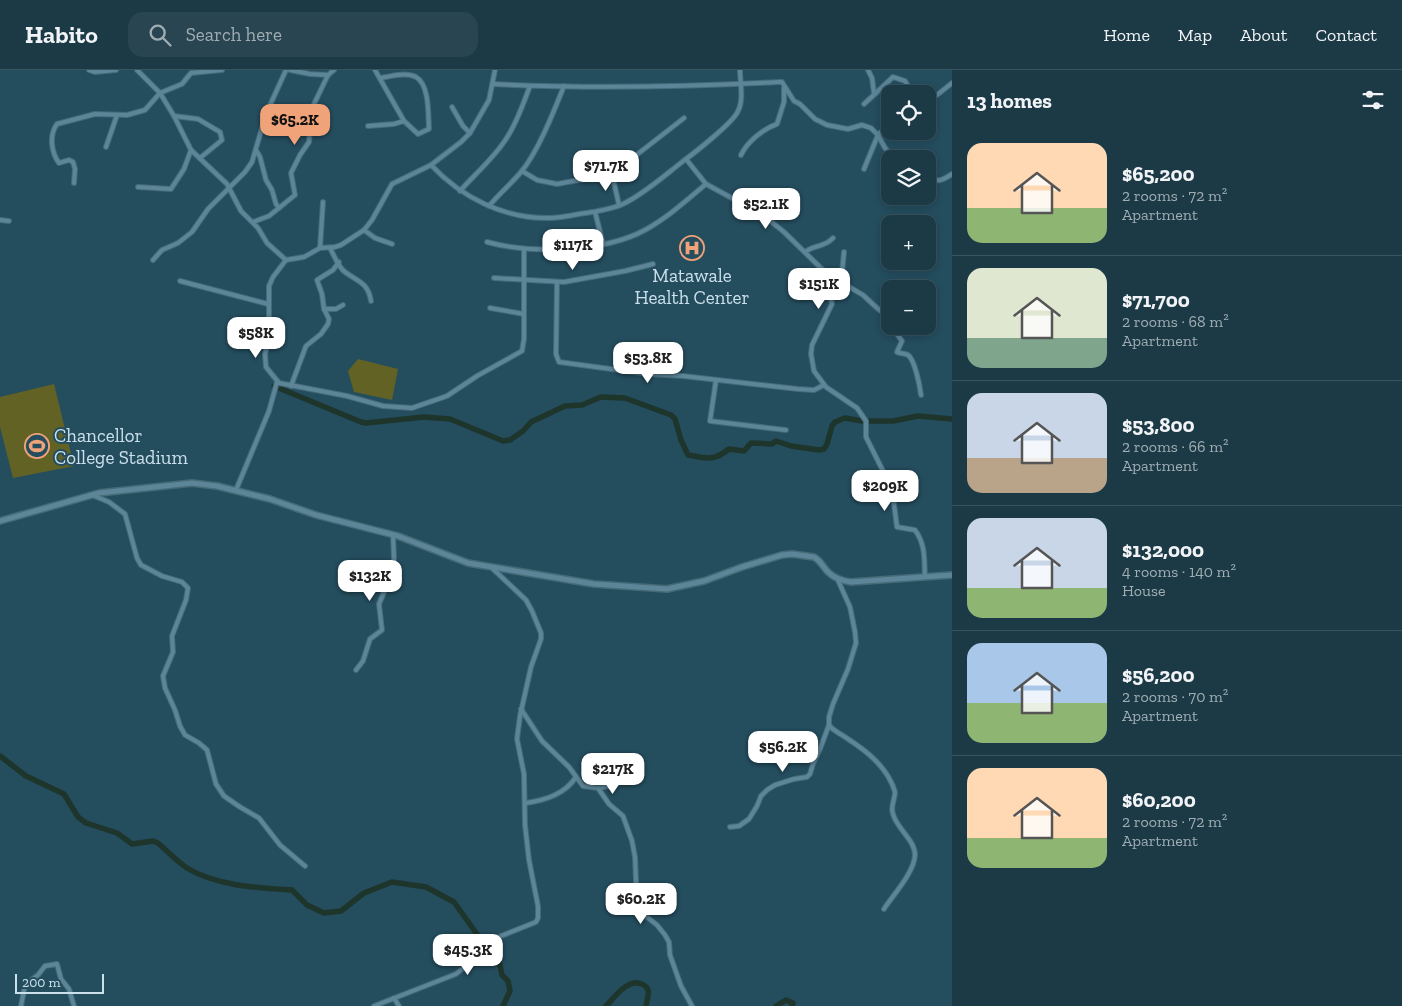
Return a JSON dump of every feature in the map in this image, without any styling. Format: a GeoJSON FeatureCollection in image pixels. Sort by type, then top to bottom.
{"type":"FeatureCollection","features":[{"type":"Feature","properties":{"kind":"street"},"geometry":{"type":"LineString","coordinates":[[89,70],[95,72],[116,70]]}},
{"type":"Feature","properties":{"kind":"street"},"geometry":{"type":"LineString","coordinates":[[137,70],[160,92],[191,150],[230,187],[238,206],[253,222],[267,243],[286,260]]}},
{"type":"Feature","properties":{"kind":"street"},"geometry":{"type":"LineString","coordinates":[[74,183],[75,169],[73,162],[69,160],[59,162],[55,156],[52,141],[54,128],[60,122],[87,116],[136,114],[145,110],[160,92],[182,84],[191,73],[222,70]]}},
{"type":"Feature","properties":{"kind":"street"},"geometry":{"type":"LineString","coordinates":[[153,260],[162,250],[178,243],[192,232],[203,215],[245,172],[252,162],[266,114],[286,70]]}},
{"type":"Feature","properties":{"kind":"street"},"geometry":{"type":"LineString","coordinates":[[290,70],[316,75],[328,75]]}},
{"type":"Feature","properties":{"kind":"street"},"geometry":{"type":"LineString","coordinates":[[253,222],[269,216],[295,195],[291,173],[309,142],[314,104],[328,75],[334,70]]}},
{"type":"Feature","properties":{"kind":"street"},"geometry":{"type":"LineString","coordinates":[[375,70],[404,122],[418,134],[429,129],[429,106],[419,80],[410,76],[381,78]]}},
{"type":"Feature","properties":{"kind":"street"},"geometry":{"type":"LineString","coordinates":[[495,70],[494,84],[489,100],[470,133],[431,165],[392,184],[372,220],[364,230],[341,246],[320,248],[304,257],[286,260],[271,281],[268,304],[269,338],[265,356],[266,367],[277,382],[347,396],[383,406],[413,407],[447,396],[477,376],[520,353],[523,347],[524,248]]}},
{"type":"Feature","properties":{"kind":"street"},"geometry":{"type":"LineString","coordinates":[[431,165],[460,191],[489,206],[518,214],[547,218],[595,212],[619,205],[686,159],[738,114],[740,104],[740,70]]}},
{"type":"Feature","properties":{"kind":"street"},"geometry":{"type":"LineString","coordinates":[[868,70],[872,78],[873,92],[876,93]]}},
{"type":"Feature","properties":{"kind":"street"},"geometry":{"type":"LineString","coordinates":[[884,85],[893,77],[905,81],[907,85]]}},
{"type":"Feature","properties":{"kind":"street"},"geometry":{"type":"LineString","coordinates":[[494,84],[564,86],[779,82],[794,101],[815,118],[827,125],[848,129],[862,124],[871,128],[878,134],[887,150]]}},
{"type":"Feature","properties":{"kind":"street"},"geometry":{"type":"LineString","coordinates":[[936,95],[952,83]]}},
{"type":"Feature","properties":{"kind":"street"},"geometry":{"type":"LineString","coordinates":[[460,191],[506,140],[514,127],[530,86]]}},
{"type":"Feature","properties":{"kind":"street"},"geometry":{"type":"LineString","coordinates":[[489,206],[522,171],[543,134],[564,86]]}},
{"type":"Feature","properties":{"kind":"street"},"geometry":{"type":"LineString","coordinates":[[741,155],[746,145],[768,127],[776,124],[784,102],[784,86]]}},
{"type":"Feature","properties":{"kind":"street"},"geometry":{"type":"LineString","coordinates":[[864,104],[881,88]]}},
{"type":"Feature","properties":{"kind":"street"},"geometry":{"type":"LineString","coordinates":[[452,107],[463,126],[470,133]]}},
{"type":"Feature","properties":{"kind":"street"},"geometry":{"type":"LineString","coordinates":[[106,147],[118,115]]}},
{"type":"Feature","properties":{"kind":"street"},"geometry":{"type":"LineString","coordinates":[[174,116],[198,119],[220,132],[222,140],[200,158]]}},
{"type":"Feature","properties":{"kind":"street"},"geometry":{"type":"LineString","coordinates":[[522,171],[537,180],[557,184],[612,174],[684,118]]}},
{"type":"Feature","properties":{"kind":"street"},"geometry":{"type":"LineString","coordinates":[[368,126],[404,122]]}},
{"type":"Feature","properties":{"kind":"street"},"geometry":{"type":"LineString","coordinates":[[864,169],[878,134],[881,131]]}},
{"type":"Feature","properties":{"kind":"street"},"geometry":{"type":"LineString","coordinates":[[138,187],[171,189],[184,169],[191,150]]}},
{"type":"Feature","properties":{"kind":"street"},"geometry":{"type":"LineString","coordinates":[[256,150],[260,157],[266,180],[279,208]]}},
{"type":"Feature","properties":{"kind":"street"},"geometry":{"type":"LineString","coordinates":[[686,159],[706,184],[763,215],[806,252],[827,274],[863,295],[881,311]]}},
{"type":"Feature","properties":{"kind":"street"},"geometry":{"type":"LineString","coordinates":[[612,174],[619,205]]}},
{"type":"Feature","properties":{"kind":"street"},"geometry":{"type":"LineString","coordinates":[[936,181],[940,181],[952,174]]}},
{"type":"Feature","properties":{"kind":"street"},"geometry":{"type":"LineString","coordinates":[[487,242],[524,248],[554,250],[629,237],[646,229],[706,184]]}},
{"type":"Feature","properties":{"kind":"street"},"geometry":{"type":"LineString","coordinates":[[320,248],[323,202]]}},
{"type":"Feature","properties":{"kind":"street"},"geometry":{"type":"LineString","coordinates":[[595,212],[603,243]]}},
{"type":"Feature","properties":{"kind":"street"},"geometry":{"type":"LineString","coordinates":[[0,220],[9,221]]}},
{"type":"Feature","properties":{"kind":"street"},"geometry":{"type":"LineString","coordinates":[[364,230],[375,238],[392,244]]}},
{"type":"Feature","properties":{"kind":"street"},"geometry":{"type":"LineString","coordinates":[[806,252],[814,246],[825,245],[833,238]]}},
{"type":"Feature","properties":{"kind":"street"},"geometry":{"type":"LineString","coordinates":[[330,248],[346,272],[366,286],[371,301]]}},
{"type":"Feature","properties":{"kind":"street"},"geometry":{"type":"LineString","coordinates":[[838,279],[842,273],[844,252]]}},
{"type":"Feature","properties":{"kind":"street"},"geometry":{"type":"LineString","coordinates":[[291,386],[306,346],[321,334],[328,324],[329,319],[324,308],[317,280],[333,270],[338,262]]}},
{"type":"Feature","properties":{"kind":"street"},"geometry":{"type":"LineString","coordinates":[[494,278],[557,282],[626,271],[653,264]]}},
{"type":"Feature","properties":{"kind":"street"},"geometry":{"type":"LineString","coordinates":[[827,274],[832,304],[815,336],[811,354],[814,372],[824,385],[857,408],[866,421],[866,437],[892,489],[897,526],[915,530],[921,542],[924,555],[925,577]]}},
{"type":"Feature","properties":{"kind":"street"},"geometry":{"type":"LineString","coordinates":[[180,281],[268,304]]}},
{"type":"Feature","properties":{"kind":"street"},"geometry":{"type":"LineString","coordinates":[[557,282],[556,354],[559,362],[648,374],[683,376],[806,390],[814,390],[824,385]]}},
{"type":"Feature","properties":{"kind":"street"},"geometry":{"type":"LineString","coordinates":[[324,308],[336,309],[343,305]]}},
{"type":"Feature","properties":{"kind":"street"},"geometry":{"type":"LineString","coordinates":[[490,308],[524,314]]}},
{"type":"Feature","properties":{"kind":"street"},"geometry":{"type":"LineString","coordinates":[[898,335],[902,341],[896,352],[907,354],[910,358],[917,373],[922,395]]}},
{"type":"Feature","properties":{"kind":"street"},"geometry":{"type":"LineString","coordinates":[[716,380],[710,421],[786,430]]}},
{"type":"Feature","properties":{"kind":"street"},"geometry":{"type":"LineString","coordinates":[[236,490],[269,411],[277,382]]}},
{"type":"Feature","properties":{"kind":"street"},"geometry":{"type":"LineString","coordinates":[[0,521],[109,491],[192,483],[270,498],[300,510],[393,535],[463,561],[594,584],[663,589],[704,581],[767,559],[792,554],[818,559],[828,572],[843,581],[859,582],[952,575]]}},
{"type":"Feature","properties":{"kind":"street"},"geometry":{"type":"LineString","coordinates":[[90,495],[109,502],[125,514],[137,558],[141,565],[162,576],[182,582],[188,588],[186,600],[172,636],[174,652],[163,676],[165,688],[181,729],[185,735],[207,750],[216,784],[224,796],[259,818],[280,845],[305,866]]}},
{"type":"Feature","properties":{"kind":"street"},"geometry":{"type":"LineString","coordinates":[[356,670],[363,662],[370,640],[382,630],[379,604],[387,585],[394,559],[393,535]]}},
{"type":"Feature","properties":{"kind":"street"},"geometry":{"type":"LineString","coordinates":[[374,1006],[456,974],[477,957],[482,944],[503,937],[538,920],[538,900],[529,860],[523,760],[517,740],[521,709],[540,639],[540,630],[526,600],[492,567]]}},
{"type":"Feature","properties":{"kind":"street"},"geometry":{"type":"LineString","coordinates":[[730,827],[739,826],[750,819],[760,796],[766,790],[794,778],[807,777],[810,774],[829,725],[833,704],[844,681],[856,643],[850,607],[837,578]]}},
{"type":"Feature","properties":{"kind":"street"},"geometry":{"type":"LineString","coordinates":[[521,709],[542,741],[584,786],[598,788],[620,782]]}},
{"type":"Feature","properties":{"kind":"street"},"geometry":{"type":"LineString","coordinates":[[829,725],[883,768],[895,792],[892,809],[894,817],[914,852],[913,861],[905,878],[884,909]]}},
{"type":"Feature","properties":{"kind":"street"},"geometry":{"type":"LineString","coordinates":[[526,803],[554,797],[559,791],[571,785],[576,777]]}},
{"type":"Feature","properties":{"kind":"street"},"geometry":{"type":"LineString","coordinates":[[598,788],[609,804],[623,816],[632,841],[635,857],[637,904],[642,914],[657,925],[669,942],[670,955],[681,986],[692,1006]]}},
{"type":"Feature","properties":{"kind":"street"},"geometry":{"type":"LineString","coordinates":[[21,1006],[25,985],[38,976],[45,966],[57,964],[61,979],[69,989],[74,1006]]}},
{"type":"Feature","properties":{"kind":"street"},"geometry":{"type":"LineString","coordinates":[[394,998],[399,1006]]}},
{"type":"Feature","properties":{"kind":"shaded area"},"geometry":{"type":"Polygon","coordinates":[[[358,359],[398,369],[392,400],[354,392],[348,371],[358,359]]]}},
{"type":"Feature","properties":{"kind":"shaded area","name":"Chancellor College Stadium"},"geometry":{"type":"Polygon","coordinates":[[[54,384],[74,466],[13,478],[0,427],[0,397],[54,384]]]}},
{"type":"Feature","properties":{"kind":"waterway"},"geometry":{"type":"LineString","coordinates":[[274,386],[361,422],[424,417],[450,419],[503,441],[510,440],[523,431],[531,422],[565,406],[582,405],[601,397],[625,398],[671,415],[675,419],[688,455],[705,458],[718,456],[729,449],[744,451],[751,443],[772,444],[776,441],[791,446],[824,449],[832,426],[835,422],[845,418],[862,421],[893,421],[918,416],[952,419]]}},
{"type":"Feature","properties":{"kind":"waterway"},"geometry":{"type":"LineString","coordinates":[[0,756],[26,776],[64,794],[78,817],[86,823],[117,833],[132,844],[153,841],[158,843],[187,868],[211,879],[238,885],[292,890],[307,905],[324,913],[341,911],[364,893],[392,882],[426,887],[454,902],[489,951],[496,955],[502,975],[508,981],[510,991],[503,1006]]}},
{"type":"Feature","properties":{"kind":"waterway"},"geometry":{"type":"LineString","coordinates":[[606,1006],[618,993],[633,983],[644,985],[648,989],[646,1006]]}},
{"type":"Feature","properties":{"kind":"waterway"},"geometry":{"type":"LineString","coordinates":[[776,1006],[786,1000],[793,1003],[792,1006]]}},
{"type":"Feature","properties":{"kind":"place","name":"Matawale Health Center"},"geometry":{"type":"Point","coordinates":[692,248]}},
{"type":"Feature","properties":{"kind":"place","name":"Chancellor College Stadium"},"geometry":{"type":"Point","coordinates":[37,446]}}]}
